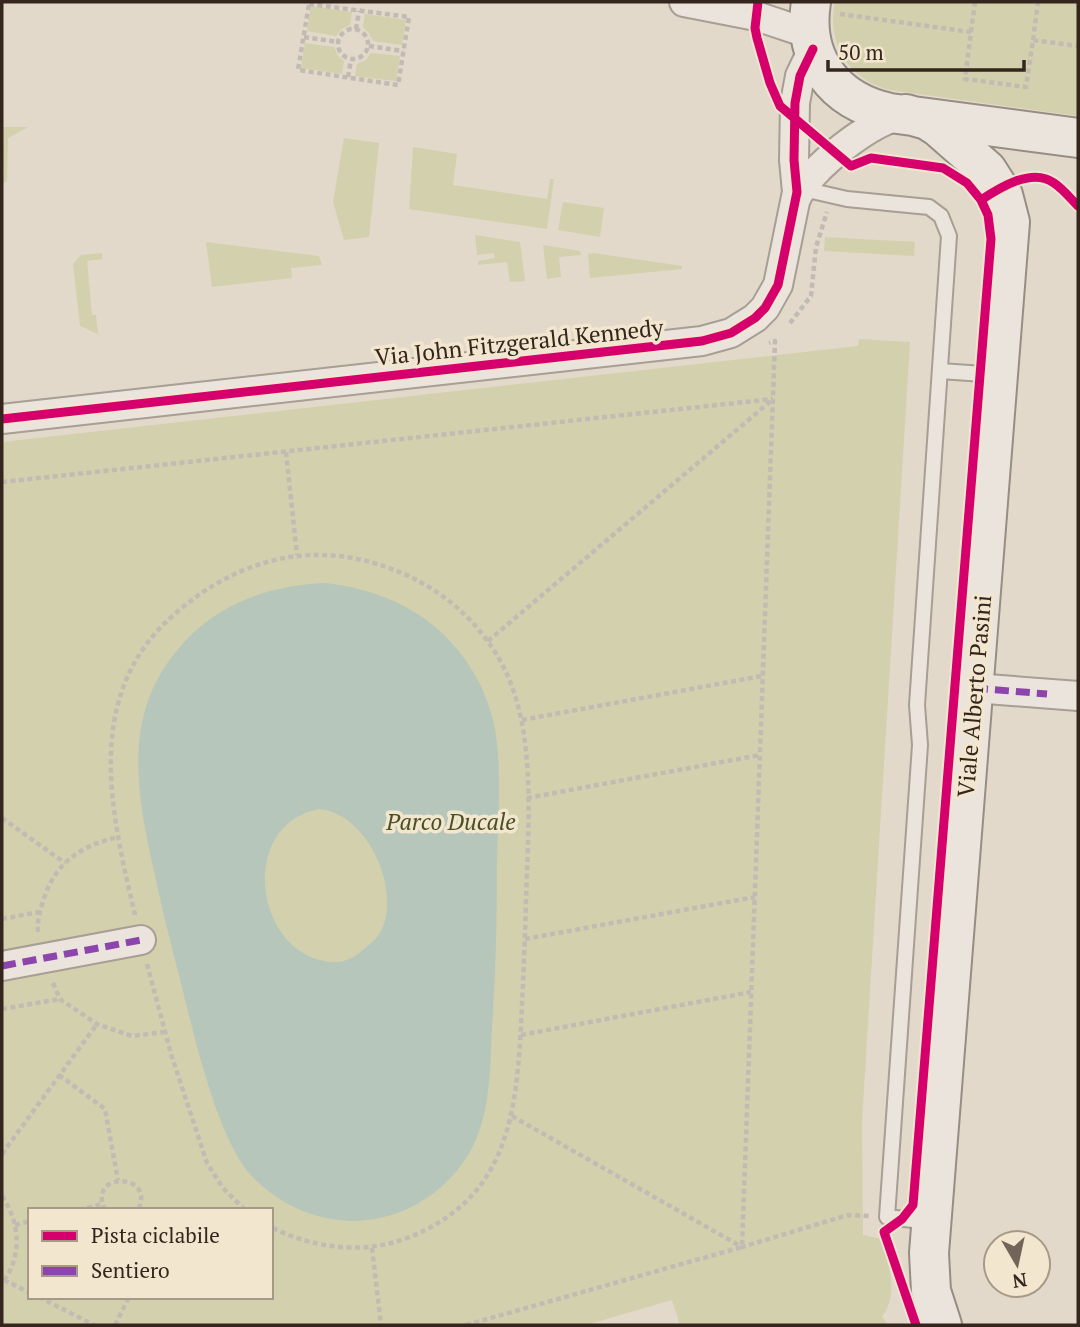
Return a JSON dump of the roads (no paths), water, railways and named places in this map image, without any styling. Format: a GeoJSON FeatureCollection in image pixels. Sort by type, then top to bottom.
{"type":"FeatureCollection","features":[{"type":"Feature","properties":{"kind":"main road"},"geometry":{"type":"LineString","coordinates":[[818,32],[827,76],[849,97],[876,110],[1078,138]]}},
{"type":"Feature","properties":{"kind":"main road","name":"Viale Alberto Pasini"},"geometry":{"type":"LineString","coordinates":[[906,114],[938,127],[987,170],[1006,202],[1010,229],[974,688],[917,1220],[929,1262],[934,1314]]}},
{"type":"Feature","properties":{"kind":"street"},"geometry":{"type":"LineString","coordinates":[[684,2],[818,32]]}},
{"type":"Feature","properties":{"kind":"street","name":"Via John Fitzgerald Kennedy"},"geometry":{"type":"LineString","coordinates":[[796,200],[793,154],[796,103],[800,76],[818,32]]}},
{"type":"Feature","properties":{"kind":"street","name":"Via John Fitzgerald Kennedy"},"geometry":{"type":"LineString","coordinates":[[2,419],[717,338],[755,318],[772,297],[782,271],[800,190],[822,164],[842,148],[886,119],[906,114]]}},
{"type":"Feature","properties":{"kind":"street"},"geometry":{"type":"LineString","coordinates":[[974,688],[1078,696]]}},
{"type":"Feature","properties":{"kind":"street"},"geometry":{"type":"LineString","coordinates":[[2,965],[141,940]]}},
{"type":"Feature","properties":{"kind":"lane"},"geometry":{"type":"LineString","coordinates":[[796,200],[808,191],[919,205],[933,209],[944,220],[950,243],[917,705],[920,745],[885,1225],[917,1220]]}},
{"type":"Feature","properties":{"kind":"lane"},"geometry":{"type":"LineString","coordinates":[[940,371],[999,375]]}},
{"type":"Feature","properties":{"kind":"park label","name":"Parco Ducale"},"geometry":{"type":"Point","coordinates":[451,821]}}]}
